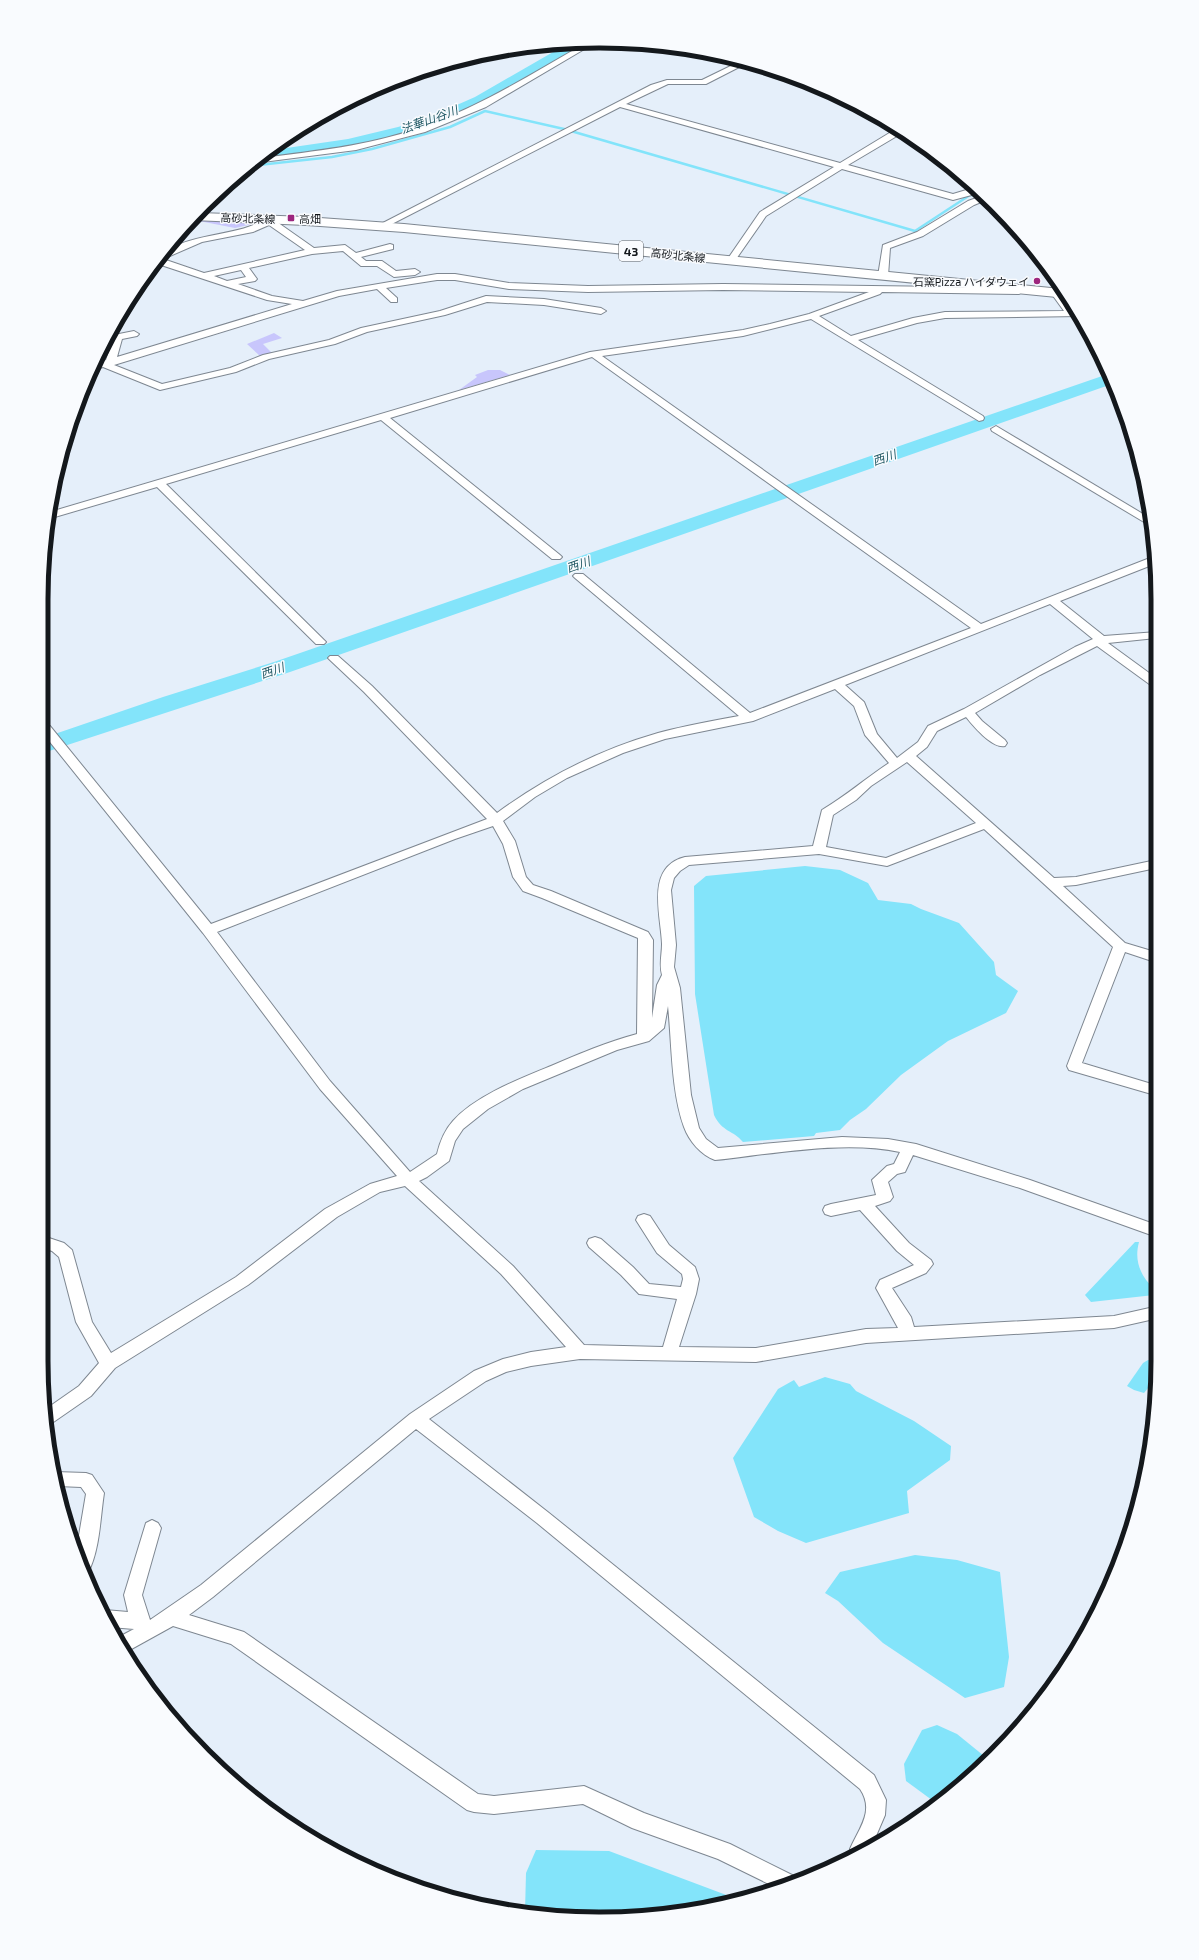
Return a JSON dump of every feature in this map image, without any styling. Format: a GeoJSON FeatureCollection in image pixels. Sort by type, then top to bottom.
{"type":"FeatureCollection","features":[{"type":"Feature","properties":{"kind":"main road","name":"高砂北条線"},"geometry":{"type":"LineString","coordinates":[[203,217],[274,219],[381,226],[731,260],[883,282],[1035,291],[1059,294]]}},
{"type":"Feature","properties":{"kind":"street"},"geometry":{"type":"LineString","coordinates":[[267,160],[356,148],[422,130],[483,105],[581,49]]}},
{"type":"Feature","properties":{"kind":"street"},"geometry":{"type":"LineString","coordinates":[[381,226],[660,84],[675,81],[703,82],[736,66]]}},
{"type":"Feature","properties":{"kind":"street"},"geometry":{"type":"LineString","coordinates":[[620,105],[953,197],[958,197],[969,191]]}},
{"type":"Feature","properties":{"kind":"street"},"geometry":{"type":"LineString","coordinates":[[731,260],[763,214],[894,134]]}},
{"type":"Feature","properties":{"kind":"street"},"geometry":{"type":"LineString","coordinates":[[883,282],[886,248],[920,234],[976,198]]}},
{"type":"Feature","properties":{"kind":"street"},"geometry":{"type":"LineString","coordinates":[[274,219],[272,223],[312,251]]}},
{"type":"Feature","properties":{"kind":"street"},"geometry":{"type":"LineString","coordinates":[[171,253],[200,240],[250,230],[274,219]]}},
{"type":"Feature","properties":{"kind":"street"},"geometry":{"type":"LineString","coordinates":[[354,256],[390,247]]}},
{"type":"Feature","properties":{"kind":"street"},"geometry":{"type":"LineString","coordinates":[[204,276],[312,251],[345,248],[364,264],[379,263],[394,274],[422,271],[438,277]]}},
{"type":"Feature","properties":{"kind":"street"},"geometry":{"type":"LineString","coordinates":[[164,262],[270,298],[302,304]]}},
{"type":"Feature","properties":{"kind":"street"},"geometry":{"type":"LineString","coordinates":[[227,284],[252,279],[243,266]]}},
{"type":"Feature","properties":{"kind":"street"},"geometry":{"type":"LineString","coordinates":[[100,366],[337,294],[438,277],[455,277],[509,286],[588,289],[723,287],[883,282]]}},
{"type":"Feature","properties":{"kind":"street"},"geometry":{"type":"LineString","coordinates":[[55,514],[593,354],[743,334],[812,316],[883,282]]}},
{"type":"Feature","properties":{"kind":"street"},"geometry":{"type":"LineString","coordinates":[[379,286],[394,300]]}},
{"type":"Feature","properties":{"kind":"street"},"geometry":{"type":"LineString","coordinates":[[108,364],[160,387],[233,370],[266,357],[332,342],[364,330],[448,311],[486,299],[544,302],[602,312]]}},
{"type":"Feature","properties":{"kind":"street"},"geometry":{"type":"LineString","coordinates":[[851,339],[916,320],[945,315],[1071,314]]}},
{"type":"Feature","properties":{"kind":"street"},"geometry":{"type":"LineString","coordinates":[[812,316],[979,418]]}},
{"type":"Feature","properties":{"kind":"street"},"geometry":{"type":"LineString","coordinates":[[116,335],[134,334]]}},
{"type":"Feature","properties":{"kind":"street"},"geometry":{"type":"LineString","coordinates":[[108,364],[118,340],[116,336]]}},
{"type":"Feature","properties":{"kind":"street"},"geometry":{"type":"LineString","coordinates":[[593,354],[979,628]]}},
{"type":"Feature","properties":{"kind":"street"},"geometry":{"type":"LineString","coordinates":[[383,417],[556,557]]}},
{"type":"Feature","properties":{"kind":"street"},"geometry":{"type":"LineString","coordinates":[[996,429],[1145,519]]}},
{"type":"Feature","properties":{"kind":"street"},"geometry":{"type":"LineString","coordinates":[[158,483],[320,642]]}},
{"type":"Feature","properties":{"kind":"street"},"geometry":{"type":"LineString","coordinates":[[208,930],[450,836],[496,820],[531,794],[563,774],[619,750],[662,736],[708,724],[749,718],[838,685],[863,673],[1150,561]]}},
{"type":"Feature","properties":{"kind":"street"},"geometry":{"type":"LineString","coordinates":[[579,576],[749,718]]}},
{"type":"Feature","properties":{"kind":"street"},"geometry":{"type":"LineString","coordinates":[[1052,600],[1101,640],[1103,646],[1151,680]]}},
{"type":"Feature","properties":{"kind":"street"},"geometry":{"type":"LineString","coordinates":[[819,850],[827,813],[852,797],[867,783],[908,756],[923,744],[932,729],[968,712],[1042,668],[1101,640],[1151,635]]}},
{"type":"Feature","properties":{"kind":"street"},"geometry":{"type":"LineString","coordinates":[[334,658],[368,689],[496,820],[510,843],[522,885],[532,893],[546,894],[643,935],[646,940],[644,1037]]}},
{"type":"Feature","properties":{"kind":"street"},"geometry":{"type":"LineString","coordinates":[[838,685],[860,705],[871,735],[896,764]]}},
{"type":"Feature","properties":{"kind":"street"},"geometry":{"type":"LineString","coordinates":[[968,712],[978,724],[1001,743]]}},
{"type":"Feature","properties":{"kind":"street"},"geometry":{"type":"LineString","coordinates":[[48,732],[208,930],[318,1077],[408,1179],[462,1231],[507,1270],[580,1352]]}},
{"type":"Feature","properties":{"kind":"street"},"geometry":{"type":"LineString","coordinates":[[908,756],[1051,882],[1120,946],[1151,956]]}},
{"type":"Feature","properties":{"kind":"street"},"geometry":{"type":"LineString","coordinates":[[986,824],[887,862],[819,850],[717,857],[685,861],[675,868],[668,877],[664,890],[669,945],[667,967],[674,988],[684,1095],[692,1128],[701,1143],[714,1154],[842,1142],[888,1144],[909,1148],[1025,1184],[1151,1229]]}},
{"type":"Feature","properties":{"kind":"street"},"geometry":{"type":"LineString","coordinates":[[1051,882],[1076,881],[1151,865]]}},
{"type":"Feature","properties":{"kind":"street"},"geometry":{"type":"LineString","coordinates":[[1120,946],[1074,1066],[1151,1089]]}},
{"type":"Feature","properties":{"kind":"street"},"geometry":{"type":"LineString","coordinates":[[51,1415],[85,1391],[109,1363],[242,1281],[331,1213],[375,1188],[408,1179],[422,1173],[444,1157],[448,1140],[458,1124],[483,1105],[526,1082],[612,1046],[644,1037],[657,1028],[664,985],[669,975]]}},
{"type":"Feature","properties":{"kind":"street"},"geometry":{"type":"LineString","coordinates":[[831,1210],[864,1204],[885,1197],[880,1180],[892,1170],[900,1168],[909,1148]]}},
{"type":"Feature","properties":{"kind":"street"},"geometry":{"type":"LineString","coordinates":[[864,1204],[903,1247],[925,1264],[920,1269],[884,1286],[905,1322],[908,1334]]}},
{"type":"Feature","properties":{"kind":"street"},"geometry":{"type":"LineString","coordinates":[[644,1220],[663,1249],[689,1272],[692,1279],[668,1353]]}},
{"type":"Feature","properties":{"kind":"street"},"geometry":{"type":"LineString","coordinates":[[596,1243],[627,1271],[644,1290],[688,1294]]}},
{"type":"Feature","properties":{"kind":"street"},"geometry":{"type":"LineString","coordinates":[[48,1244],[58,1247],[66,1254],[84,1322],[99,1349],[109,1363]]}},
{"type":"Feature","properties":{"kind":"street"},"geometry":{"type":"LineString","coordinates":[[126,1642],[144,1626],[171,1617],[207,1591],[416,1419],[480,1376],[503,1366],[531,1359],[580,1352],[756,1354],[866,1336],[1114,1322],[1138,1318],[1151,1314]]}},
{"type":"Feature","properties":{"kind":"street"},"geometry":{"type":"LineString","coordinates":[[416,1419],[543,1518],[867,1782],[875,1792],[878,1809],[862,1845]]}},
{"type":"Feature","properties":{"kind":"street"},"geometry":{"type":"LineString","coordinates":[[62,1479],[86,1480],[96,1493],[84,1557]]}},
{"type":"Feature","properties":{"kind":"street"},"geometry":{"type":"LineString","coordinates":[[144,1626],[133,1595],[152,1528]]}},
{"type":"Feature","properties":{"kind":"street"},"geometry":{"type":"LineString","coordinates":[[171,1617],[237,1638],[474,1803],[494,1805],[584,1795],[639,1821],[723,1851],[783,1881]]}},
{"type":"Feature","properties":{"kind":"street"},"geometry":{"type":"LineString","coordinates":[[113,1620],[144,1626]]}},
{"type":"Feature","properties":{"kind":"shaded area"},"geometry":{"type":"Polygon","coordinates":[[[199,221],[266,221],[235,228],[199,221]]]}},
{"type":"Feature","properties":{"kind":"shaded area"},"geometry":{"type":"Polygon","coordinates":[[[274,333],[282,338],[263,344],[272,353],[260,356],[247,344],[274,333]]]}},
{"type":"Feature","properties":{"kind":"shaded area"},"geometry":{"type":"Polygon","coordinates":[[[488,370],[500,370],[510,375],[459,390],[477,377],[475,375],[488,370]]]}},
{"type":"Feature","properties":{"kind":"shaded area"},"geometry":{"type":"Polygon","coordinates":[[[805,866],[840,870],[868,883],[878,900],[911,904],[959,923],[994,962],[996,975],[1018,991],[1006,1013],[948,1041],[901,1075],[866,1109],[850,1120],[840,1130],[816,1133],[814,1136],[743,1142],[720,1125],[714,1115],[695,994],[694,886],[706,876],[805,866]]]}},
{"type":"Feature","properties":{"kind":"shaded area"},"geometry":{"type":"Polygon","coordinates":[[[1135,1242],[1139,1242],[1137,1255],[1139,1267],[1151,1286],[1151,1295],[1091,1302],[1085,1295],[1135,1242]]]}},
{"type":"Feature","properties":{"kind":"shaded area"},"geometry":{"type":"Polygon","coordinates":[[[1151,1360],[1150,1385],[1144,1393],[1127,1386],[1143,1363],[1151,1360]]]}},
{"type":"Feature","properties":{"kind":"shaded area"},"geometry":{"type":"Polygon","coordinates":[[[825,1377],[850,1384],[856,1391],[914,1421],[951,1446],[950,1460],[907,1491],[909,1513],[806,1543],[778,1531],[754,1517],[733,1458],[778,1389],[794,1380],[799,1387],[825,1377]]]}},
{"type":"Feature","properties":{"kind":"shaded area"},"geometry":{"type":"Polygon","coordinates":[[[915,1555],[957,1560],[1000,1572],[1009,1657],[1004,1687],[965,1698],[883,1643],[838,1601],[825,1593],[840,1572],[915,1555]]]}},
{"type":"Feature","properties":{"kind":"shaded area"},"geometry":{"type":"Polygon","coordinates":[[[937,1725],[957,1734],[983,1755],[963,1775],[932,1800],[906,1781],[904,1764],[922,1730],[937,1725]]]}},
{"type":"Feature","properties":{"kind":"shaded area"},"geometry":{"type":"Polygon","coordinates":[[[536,1850],[609,1851],[729,1896],[671,1907],[636,1911],[563,1911],[525,1907],[526,1873],[536,1850]]]}},
{"type":"Feature","properties":{"kind":"waterway","name":"法華山谷川"},"geometry":{"type":"LineString","coordinates":[[275,154],[348,144],[376,138],[430,122],[456,112],[480,100],[569,49]]}},
{"type":"Feature","properties":{"kind":"waterway"},"geometry":{"type":"LineString","coordinates":[[261,165],[332,157],[372,149],[450,127],[485,111],[564,129],[915,231],[970,195],[973,195]]}},
{"type":"Feature","properties":{"kind":"waterway","name":"西川"},"geometry":{"type":"LineString","coordinates":[[48,744],[171,702],[282,667],[1106,381]]}},
{"type":"Feature","properties":{"kind":"place","name":"高畑"},"geometry":{"type":"Point","coordinates":[291,218]}},
{"type":"Feature","properties":{"kind":"place","name":"石窯Pizza ハイダウェイ"},"geometry":{"type":"Point","coordinates":[1037,281]}}]}
